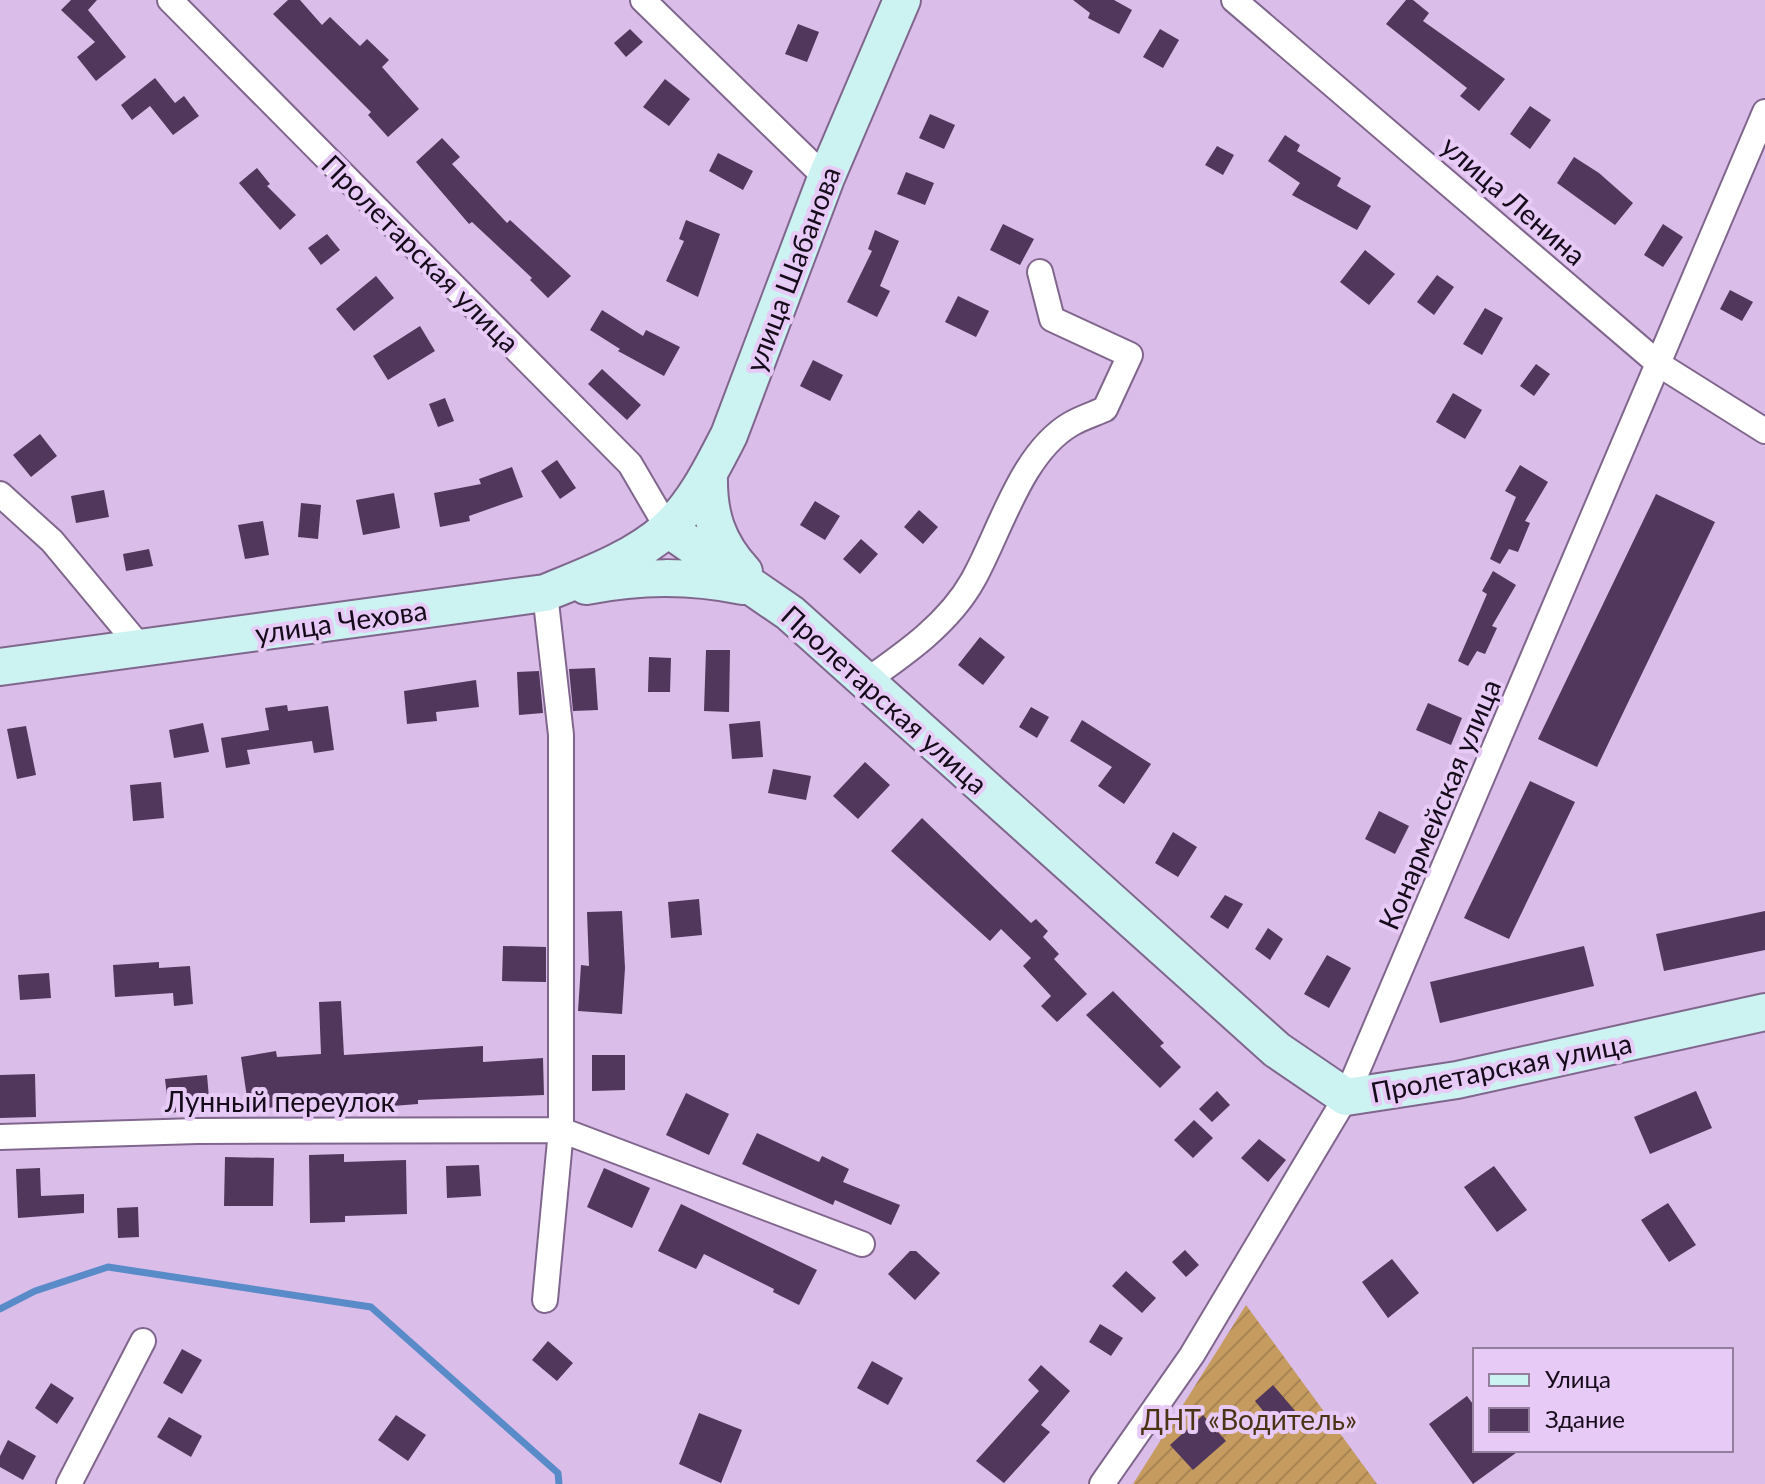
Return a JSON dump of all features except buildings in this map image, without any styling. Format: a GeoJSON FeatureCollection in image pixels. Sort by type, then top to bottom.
{"type":"FeatureCollection","features":[{"type":"Feature","properties":{"kind":"street","name":"Пролетарская улица"},"geometry":{"type":"LineString","coordinates":[[170,0],[630,464],[668,529],[762,591],[1277,1050],[1346,1097],[1457,1080],[1749,1016]]}},
{"type":"Feature","properties":{"kind":"street"},"geometry":{"type":"LineString","coordinates":[[643,0],[826,178]]}},
{"type":"Feature","properties":{"kind":"street","name":"улица Шабанова"},"geometry":{"type":"LineString","coordinates":[[668,529],[709,474],[729,435],[826,178],[902,0]]}},
{"type":"Feature","properties":{"kind":"street","name":"улица Ленина"},"geometry":{"type":"LineString","coordinates":[[1234,0],[1660,365],[1765,431]]}},
{"type":"Feature","properties":{"kind":"street","name":"Конармейская улица"},"geometry":{"type":"LineString","coordinates":[[1102,1484],[1192,1355],[1346,1097],[1660,365],[1765,112]]}},
{"type":"Feature","properties":{"kind":"street"},"geometry":{"type":"LineString","coordinates":[[866,681],[909,652],[946,617],[973,581],[1008,506],[1045,446],[1069,424],[1105,409],[1130,355],[1052,319],[1040,272]]}},
{"type":"Feature","properties":{"kind":"street"},"geometry":{"type":"LineString","coordinates":[[709,474],[708,502],[715,531],[730,557],[762,591]]}},
{"type":"Feature","properties":{"kind":"street"},"geometry":{"type":"LineString","coordinates":[[0,494],[52,541],[141,648]]}},
{"type":"Feature","properties":{"kind":"street","name":"улица Чехова"},"geometry":{"type":"LineString","coordinates":[[0,667],[545,593],[606,568],[668,529]]}},
{"type":"Feature","properties":{"kind":"street"},"geometry":{"type":"LineString","coordinates":[[545,1300],[561,1130],[561,735],[545,593],[658,577],[707,579],[762,591]]}},
{"type":"Feature","properties":{"kind":"street","name":"Лунный переулок"},"geometry":{"type":"LineString","coordinates":[[0,1137],[197,1131],[561,1130],[862,1244]]}},
{"type":"Feature","properties":{"kind":"street"},"geometry":{"type":"LineString","coordinates":[[69,1484],[143,1341]]}},
{"type":"Feature","properties":{"kind":"green space","name":"ДНТ «Водитель»"},"geometry":{"type":"Polygon","coordinates":[[[1246,1305],[1377,1484],[1133,1484],[1246,1305]]]}},
{"type":"Feature","properties":{"kind":"waterway"},"geometry":{"type":"LineString","coordinates":[[0,1309],[35,1291],[108,1267],[371,1307],[558,1473],[559,1484]]}}]}
